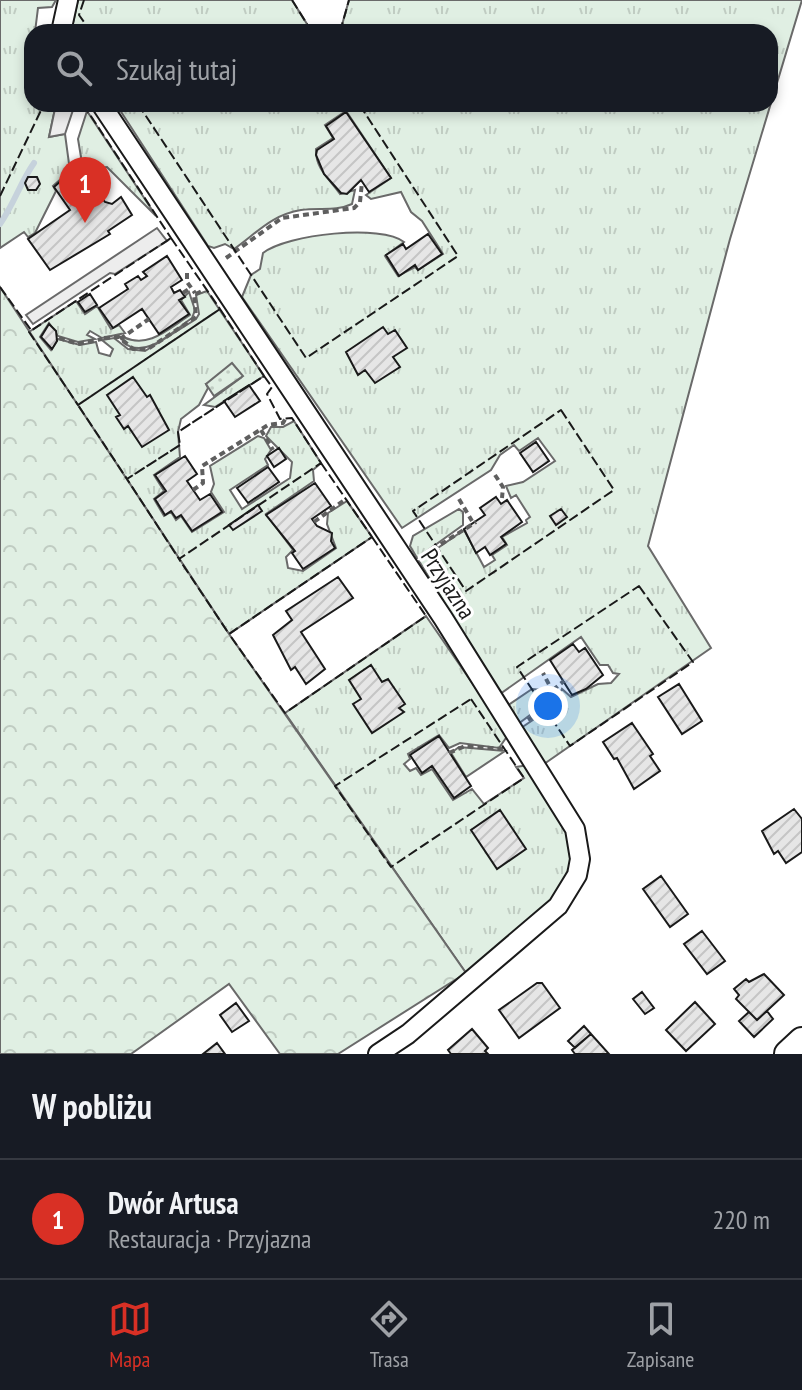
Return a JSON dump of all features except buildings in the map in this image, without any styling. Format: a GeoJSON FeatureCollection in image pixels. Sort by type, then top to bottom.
{"type":"FeatureCollection","features":[{"type":"Feature","properties":{"kind":"street"},"geometry":{"type":"LineString","coordinates":[[63,24],[68,0]]}},
{"type":"Feature","properties":{"kind":"street","name":"Przyjazna"},"geometry":{"type":"LineString","coordinates":[[106,112],[409,566],[575,829],[580,859],[570,892],[558,906],[408,1034],[378,1054]]}},
{"type":"Feature","properties":{"kind":"street"},"geometry":{"type":"LineString","coordinates":[[788,1054],[802,1041]]}},
{"type":"Feature","properties":{"kind":"path"},"geometry":{"type":"LineString","coordinates":[[183,293],[214,274],[275,221],[300,213],[341,213],[354,208],[360,202],[362,182]]}},
{"type":"Feature","properties":{"kind":"path"},"geometry":{"type":"LineString","coordinates":[[59,338],[78,344],[120,339],[137,350],[163,340],[196,317],[187,273]]}},
{"type":"Feature","properties":{"kind":"path"},"geometry":{"type":"LineString","coordinates":[[120,339],[149,319]]}},
{"type":"Feature","properties":{"kind":"path"},"geometry":{"type":"LineString","coordinates":[[193,490],[203,483],[202,466],[276,422],[283,423],[302,406]]}},
{"type":"Feature","properties":{"kind":"path"},"geometry":{"type":"LineString","coordinates":[[261,430],[273,450]]}},
{"type":"Feature","properties":{"kind":"path"},"geometry":{"type":"LineString","coordinates":[[495,475],[503,487],[502,498]]}},
{"type":"Feature","properties":{"kind":"path"},"geometry":{"type":"LineString","coordinates":[[314,522],[358,491]]}},
{"type":"Feature","properties":{"kind":"path"},"geometry":{"type":"LineString","coordinates":[[409,566],[474,522],[459,499]]}},
{"type":"Feature","properties":{"kind":"path"},"geometry":{"type":"LineString","coordinates":[[449,753],[465,746],[504,749],[515,734],[548,706],[555,696],[543,673]]}},
{"type":"Feature","properties":{"kind":"path"},"geometry":{"type":"LineString","coordinates":[[553,690],[564,681]]}},
{"type":"Feature","properties":{"kind":"green space"},"geometry":{"type":"Polygon","coordinates":[[[0,0],[56,0],[52,7],[38,8],[36,24],[24,24],[24,112],[54,112],[49,137],[65,134],[70,171],[53,186],[56,191],[35,233],[28,237],[24,232],[0,248],[0,0]]]}},
{"type":"Feature","properties":{"kind":"green space"},"geometry":{"type":"Polygon","coordinates":[[[78,0],[292,0],[307,24],[73,24],[78,0]]]}},
{"type":"Feature","properties":{"kind":"green space"},"geometry":{"type":"Polygon","coordinates":[[[349,0],[802,0],[778,80],[778,24],[342,24],[349,0]]]}},
{"type":"Feature","properties":{"kind":"green space"},"geometry":{"type":"Polygon","coordinates":[[[88,112],[156,216],[107,167],[94,169],[82,163],[78,139],[88,112]]]}},
{"type":"Feature","properties":{"kind":"green space"},"geometry":{"type":"Polygon","coordinates":[[[121,112],[344,112],[325,125],[333,138],[316,149],[316,156],[340,194],[355,190],[352,204],[290,212],[265,225],[234,249],[225,244],[214,248],[208,246],[121,112]]]}},
{"type":"Feature","properties":{"kind":"green space"},"geometry":{"type":"Polygon","coordinates":[[[347,112],[768,112],[730,239],[648,546],[711,648],[544,764],[521,728],[555,705],[562,689],[571,697],[598,684],[611,683],[619,674],[613,673],[608,665],[600,665],[581,637],[500,694],[419,561],[464,530],[484,567],[495,560],[492,555],[507,545],[502,537],[527,523],[530,517],[516,495],[511,498],[506,486],[523,482],[555,461],[538,438],[519,451],[514,445],[500,455],[491,470],[402,528],[242,297],[251,275],[260,269],[263,253],[275,246],[312,236],[376,233],[404,242],[385,256],[398,276],[415,267],[418,270],[443,254],[422,221],[411,212],[401,192],[371,199],[366,195],[391,178],[347,112]]]}},
{"type":"Feature","properties":{"kind":"green space"},"geometry":{"type":"Polygon","coordinates":[[[0,287],[229,634],[466,973],[338,1054],[280,1054],[229,984],[131,1054],[0,1054],[0,287]]]}},
{"type":"Feature","properties":{"kind":"green space"},"geometry":{"type":"Polygon","coordinates":[[[207,291],[264,376],[215,407],[204,405],[242,377],[206,384],[208,388],[199,405],[181,419],[178,432],[180,457],[154,475],[164,491],[154,499],[164,516],[171,512],[176,520],[181,516],[192,532],[224,512],[211,492],[214,484],[210,466],[258,436],[264,438],[271,450],[265,459],[268,465],[230,490],[242,509],[290,478],[292,462],[266,436],[271,427],[283,427],[294,421],[321,463],[313,470],[314,481],[266,514],[293,550],[286,557],[288,568],[303,571],[336,548],[327,524],[328,513],[347,501],[372,537],[229,634],[29,332],[76,301],[85,314],[97,306],[111,329],[119,325],[125,333],[102,338],[90,331],[87,335],[95,339],[78,342],[58,336],[49,323],[40,337],[51,350],[58,339],[80,345],[96,342],[99,353],[110,356],[113,349],[102,340],[114,338],[128,349],[145,351],[196,319],[199,314],[196,295],[207,291]]]}},
{"type":"Feature","properties":{"kind":"green space"},"geometry":{"type":"Polygon","coordinates":[[[189,292],[195,310],[192,318],[149,346],[132,347],[123,342],[123,337],[141,341],[158,336],[190,315],[181,300],[189,292]]]}},
{"type":"Feature","properties":{"kind":"green space"},"geometry":{"type":"Polygon","coordinates":[[[232,363],[243,376],[214,396],[206,384],[232,363]]]}},
{"type":"Feature","properties":{"kind":"green space"},"geometry":{"type":"Polygon","coordinates":[[[459,509],[463,512],[463,525],[417,558],[410,546],[413,536],[459,509]]]}},
{"type":"Feature","properties":{"kind":"green space"},"geometry":{"type":"Polygon","coordinates":[[[426,616],[508,735],[499,748],[460,743],[449,748],[439,735],[408,754],[410,759],[404,764],[410,771],[416,768],[421,775],[432,769],[453,800],[472,789],[484,804],[524,778],[516,767],[528,765],[558,811],[571,840],[572,860],[566,879],[554,898],[519,932],[466,973],[285,713],[426,616]]]}},
{"type":"Feature","properties":{"kind":"green space"},"geometry":{"type":"Polygon","coordinates":[[[532,689],[542,690],[546,703],[518,724],[507,706],[532,689]]]}},
{"type":"Feature","properties":{"kind":"green space"},"geometry":{"type":"Polygon","coordinates":[[[459,747],[505,751],[466,777],[451,753],[459,747]]]}},
{"type":"Feature","properties":{"kind":"shaded area"},"geometry":{"type":"Polygon","coordinates":[[[54,112],[72,112],[65,134],[49,137],[54,112]]]}},
{"type":"Feature","properties":{"kind":"shaded area"},"geometry":{"type":"Polygon","coordinates":[[[157,228],[167,241],[115,274],[110,273],[33,324],[26,315],[157,228]]]}},
{"type":"Feature","properties":{"kind":"waterway"},"geometry":{"type":"LineString","coordinates":[[0,224],[34,163]]}},
{"type":"Feature","properties":{"kind":"fence"},"geometry":{"type":"LineString","coordinates":[[84,0],[79,15],[85,24]]}},
{"type":"Feature","properties":{"kind":"fence"},"geometry":{"type":"LineString","coordinates":[[292,0],[307,24]]}},
{"type":"Feature","properties":{"kind":"fence"},"geometry":{"type":"LineString","coordinates":[[342,24],[349,0]]}},
{"type":"Feature","properties":{"kind":"fence"},"geometry":{"type":"LineString","coordinates":[[0,196],[40,112]]}},
{"type":"Feature","properties":{"kind":"fence"},"geometry":{"type":"LineString","coordinates":[[88,112],[171,238],[168,240]]}},
{"type":"Feature","properties":{"kind":"fence"},"geometry":{"type":"LineString","coordinates":[[143,112],[306,358],[458,256],[364,112]]}},
{"type":"Feature","properties":{"kind":"fence"},"geometry":{"type":"LineString","coordinates":[[171,238],[220,309],[78,405],[29,332],[171,238]]}},
{"type":"Feature","properties":{"kind":"fence"},"geometry":{"type":"LineString","coordinates":[[0,287],[31,330]]}},
{"type":"Feature","properties":{"kind":"fence"},"geometry":{"type":"LineString","coordinates":[[220,309],[264,376],[178,432],[180,445],[127,479],[78,405],[220,309]]}},
{"type":"Feature","properties":{"kind":"fence"},"geometry":{"type":"LineString","coordinates":[[264,376],[272,387],[267,394],[280,419],[292,418],[321,463],[179,559],[127,479],[180,445],[178,432],[264,376]]}},
{"type":"Feature","properties":{"kind":"fence"},"geometry":{"type":"LineString","coordinates":[[561,410],[614,490],[466,591],[413,511],[561,410]]}},
{"type":"Feature","properties":{"kind":"fence"},"geometry":{"type":"LineString","coordinates":[[321,463],[372,537],[229,634],[179,559],[321,463]]}},
{"type":"Feature","properties":{"kind":"fence"},"geometry":{"type":"LineString","coordinates":[[372,537],[426,616],[285,713],[229,634],[372,537]]}},
{"type":"Feature","properties":{"kind":"fence"},"geometry":{"type":"LineString","coordinates":[[639,586],[693,662],[570,746],[517,667],[639,586]]}},
{"type":"Feature","properties":{"kind":"fence"},"geometry":{"type":"LineString","coordinates":[[471,699],[524,778],[391,867],[335,786],[471,699]]}},
{"type":"Feature","properties":{"kind":"place","name":"Dwór Artusa"},"geometry":{"type":"Point","coordinates":[85,223]}}]}
